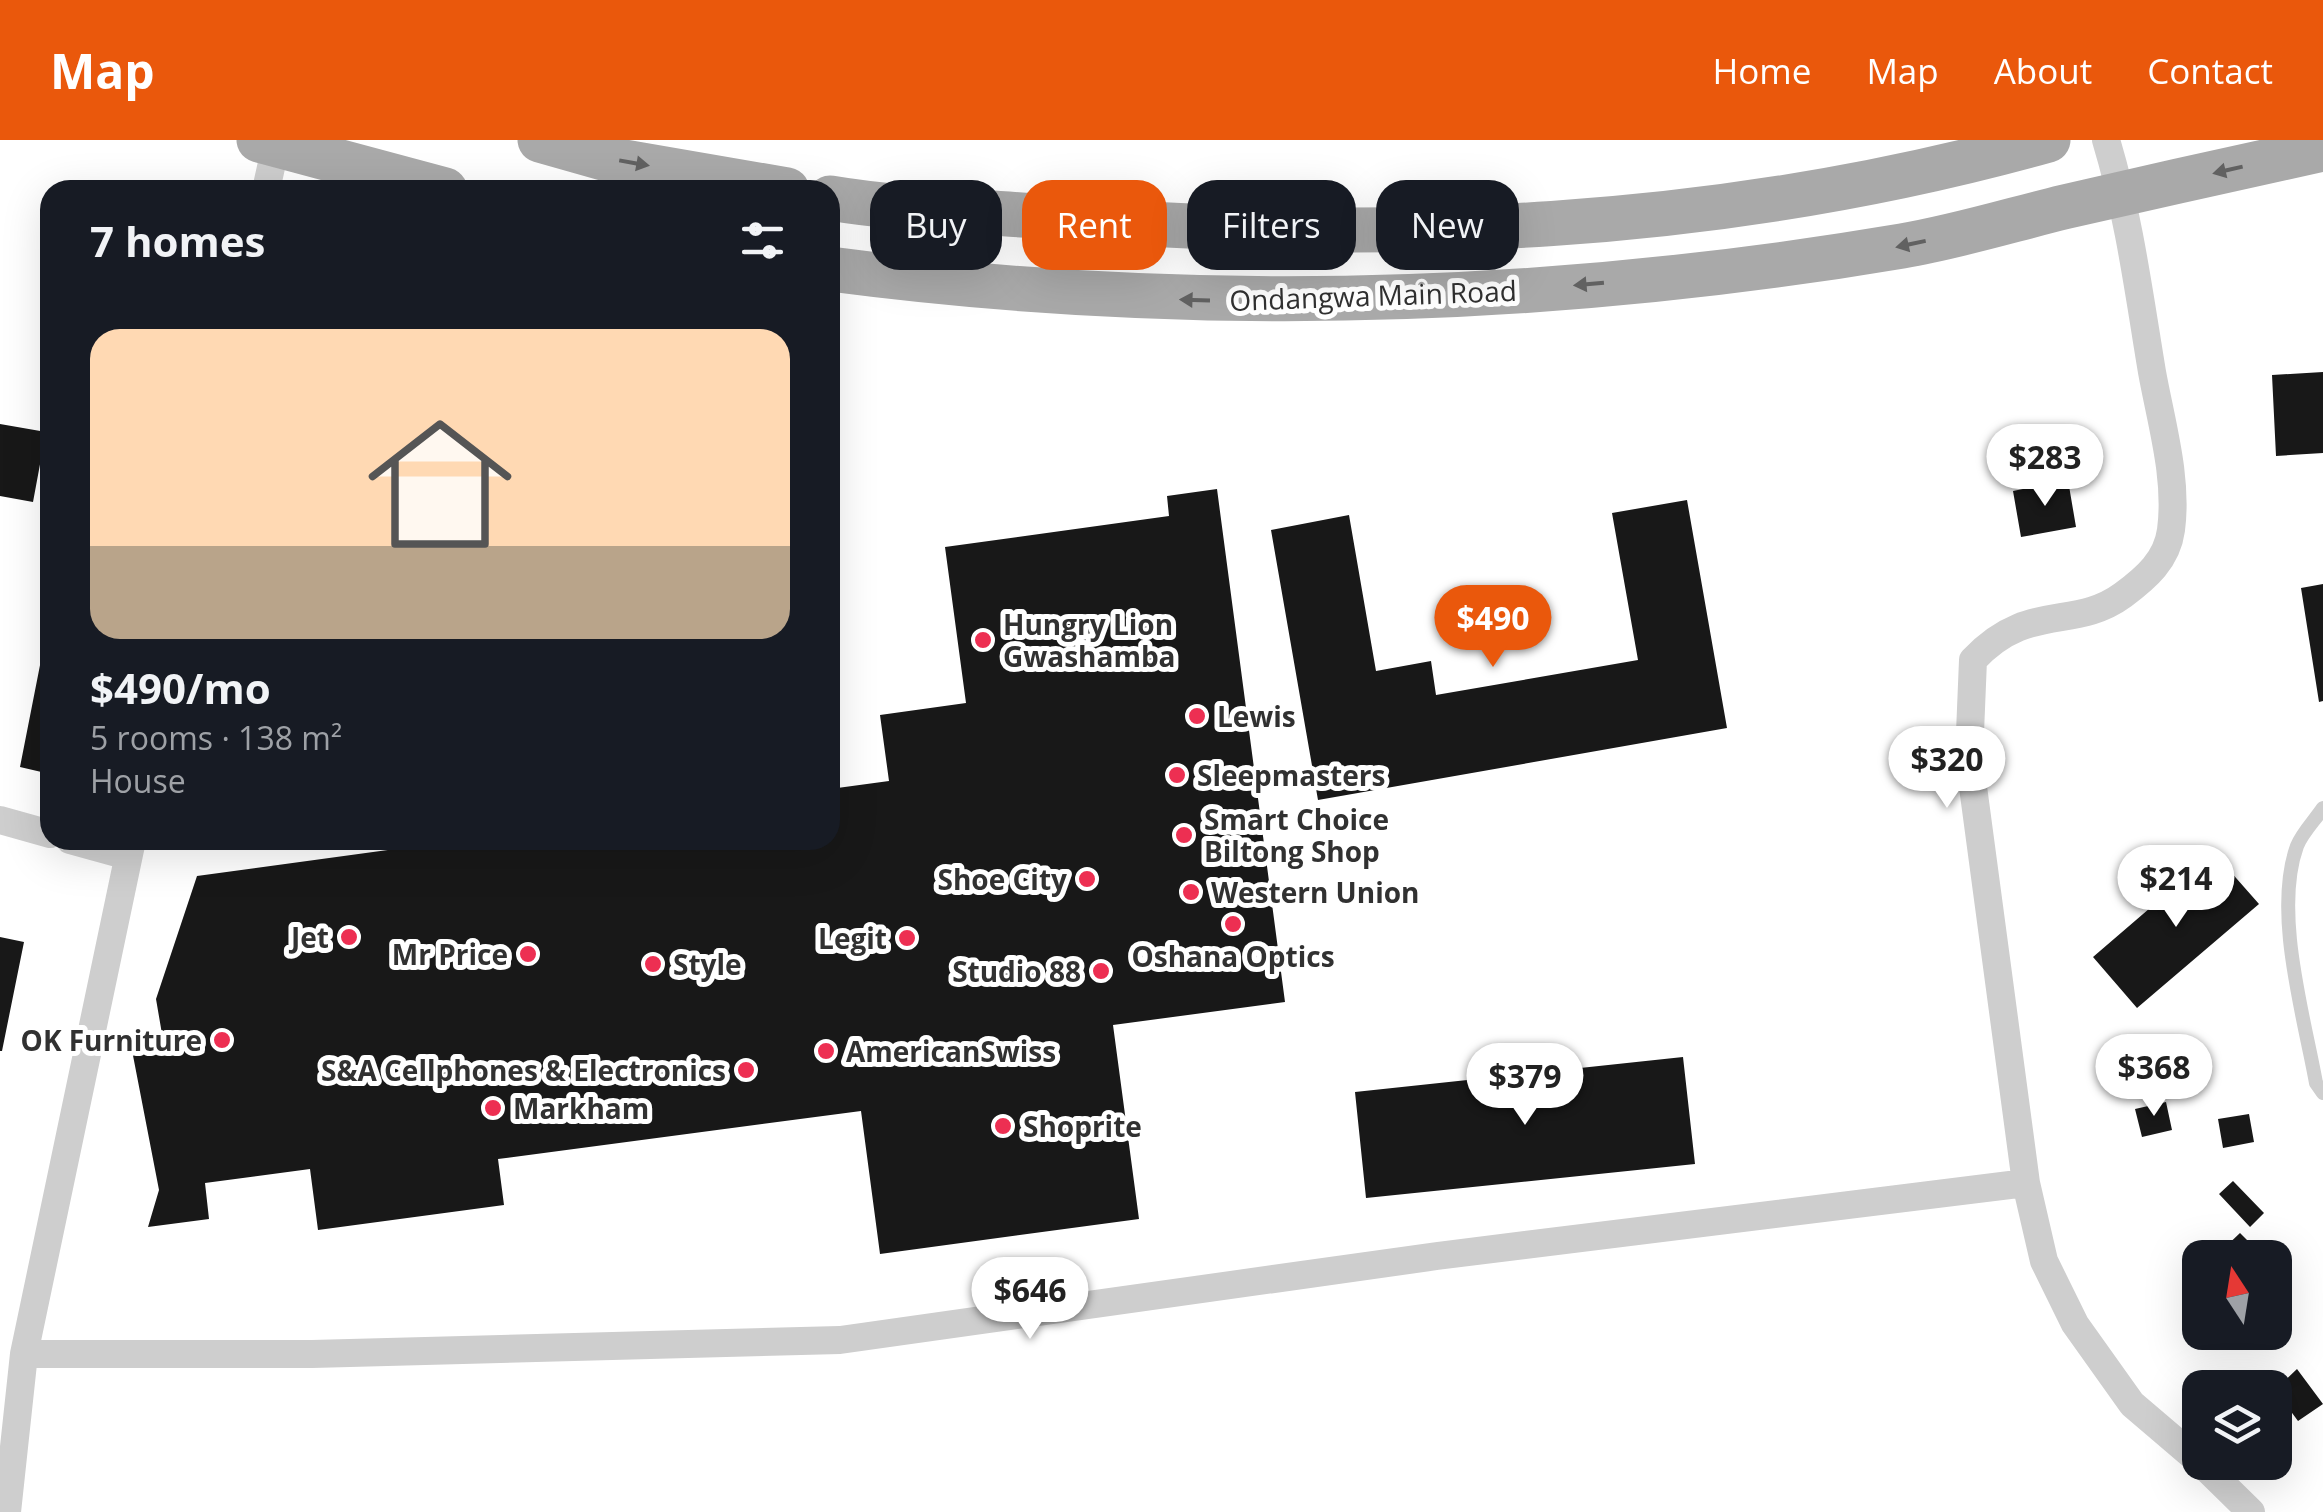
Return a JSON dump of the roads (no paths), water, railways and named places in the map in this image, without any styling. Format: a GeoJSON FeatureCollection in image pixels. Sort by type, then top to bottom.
{"type":"FeatureCollection","features":[{"type":"Feature","properties":{"kind":"main road"},"geometry":{"type":"LineString","coordinates":[[540,140],[607,158],[730,180]]}},
{"type":"Feature","properties":{"kind":"main road"},"geometry":{"type":"LineString","coordinates":[[840,199],[1101,221],[1321,232],[1561,225],[1766,204],[1945,169],[2048,140]]}},
{"type":"Feature","properties":{"kind":"main road"},"geometry":{"type":"LineString","coordinates":[[270,142],[409,180]]}},
{"type":"Feature","properties":{"kind":"main road","name":"Ondangwa Main Road"},"geometry":{"type":"LineString","coordinates":[[840,270],[1055,294],[1232,302],[1415,298],[1704,275],[1906,246],[2323,149]]}},
{"type":"Feature","properties":{"kind":"street"},"geometry":{"type":"LineString","coordinates":[[2106,140],[2122,193],[2171,480],[2171,532],[2159,565],[2119,598],[2072,614],[2032,620],[1996,636],[1974,660],[1969,694],[1969,758],[2026,1183],[2044,1261],[2075,1324],[2132,1404],[2182,1447]]}},
{"type":"Feature","properties":{"kind":"street"},"geometry":{"type":"LineString","coordinates":[[267,180],[270,142]]}},
{"type":"Feature","properties":{"kind":"street"},"geometry":{"type":"LineString","coordinates":[[0,820],[40,831]]}},
{"type":"Feature","properties":{"kind":"street"},"geometry":{"type":"LineString","coordinates":[[7,1512],[24,1354],[130,850]]}},
{"type":"Feature","properties":{"kind":"street"},"geometry":{"type":"LineString","coordinates":[[24,1354],[312,1354],[840,1340],[1437,1256],[2026,1183]]}},
{"type":"Feature","properties":{"kind":"street"},"geometry":{"type":"LineString","coordinates":[[2218,1480],[2250,1512]]}},
{"type":"Feature","properties":{"kind":"lane"},"geometry":{"type":"LineString","coordinates":[[2323,808],[2298,844],[2289,887],[2294,962],[2316,1083],[2323,1093]]}},
{"type":"Feature","properties":{"kind":"place","name":"Hungry Lion Gwashamba"},"geometry":{"type":"Point","coordinates":[983,640]}},
{"type":"Feature","properties":{"kind":"place","name":"Lewis"},"geometry":{"type":"Point","coordinates":[1197,716]}},
{"type":"Feature","properties":{"kind":"place","name":"Sleepmasters"},"geometry":{"type":"Point","coordinates":[1177,775]}},
{"type":"Feature","properties":{"kind":"place","name":"Smart Choice Biltong Shop"},"geometry":{"type":"Point","coordinates":[1184,835]}},
{"type":"Feature","properties":{"kind":"place","name":"Shoe City"},"geometry":{"type":"Point","coordinates":[1087,879]}},
{"type":"Feature","properties":{"kind":"place","name":"Western Union"},"geometry":{"type":"Point","coordinates":[1191,892]}},
{"type":"Feature","properties":{"kind":"place","name":"Oshana Optics"},"geometry":{"type":"Point","coordinates":[1233,924]}},
{"type":"Feature","properties":{"kind":"place","name":"Jet"},"geometry":{"type":"Point","coordinates":[349,937]}},
{"type":"Feature","properties":{"kind":"place","name":"Legit"},"geometry":{"type":"Point","coordinates":[907,938]}},
{"type":"Feature","properties":{"kind":"place","name":"Mr Price"},"geometry":{"type":"Point","coordinates":[528,954]}},
{"type":"Feature","properties":{"kind":"place","name":"Style"},"geometry":{"type":"Point","coordinates":[653,964]}},
{"type":"Feature","properties":{"kind":"place","name":"Studio 88"},"geometry":{"type":"Point","coordinates":[1101,971]}},
{"type":"Feature","properties":{"kind":"place","name":"OK Furniture"},"geometry":{"type":"Point","coordinates":[222,1040]}},
{"type":"Feature","properties":{"kind":"place","name":"AmericanSwiss"},"geometry":{"type":"Point","coordinates":[826,1051]}},
{"type":"Feature","properties":{"kind":"place","name":"S&A Cellphones & Electronics"},"geometry":{"type":"Point","coordinates":[746,1070]}},
{"type":"Feature","properties":{"kind":"place","name":"Markham"},"geometry":{"type":"Point","coordinates":[493,1108]}},
{"type":"Feature","properties":{"kind":"place","name":"Shoprite"},"geometry":{"type":"Point","coordinates":[1003,1126]}}]}
